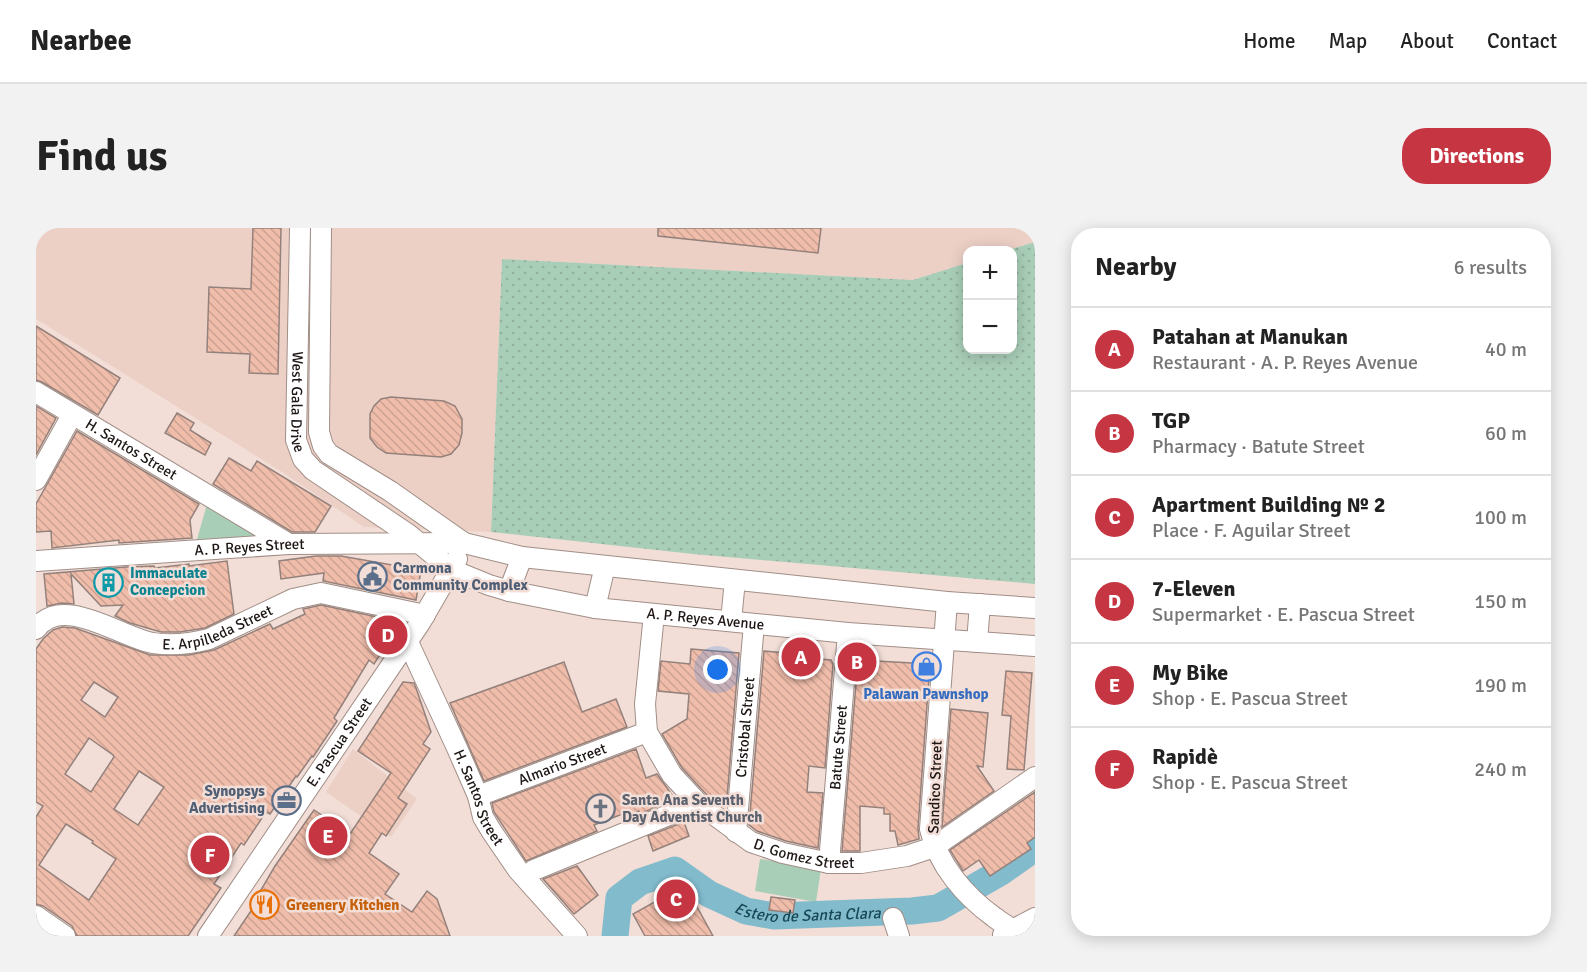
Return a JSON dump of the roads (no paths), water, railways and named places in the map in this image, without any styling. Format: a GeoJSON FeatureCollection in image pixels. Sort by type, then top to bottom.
{"type":"FeatureCollection","features":[{"type":"Feature","properties":{"kind":"street","name":"West Gala Drive"},"geometry":{"type":"LineString","coordinates":[[300,228],[296,440],[303,459],[313,470],[420,544],[452,570]]}},
{"type":"Feature","properties":{"kind":"street","name":"West Gala Drive"},"geometry":{"type":"LineString","coordinates":[[321,228],[319,432],[323,446],[329,454],[390,491],[464,543]]}},
{"type":"Feature","properties":{"kind":"street"},"geometry":{"type":"LineString","coordinates":[[299,291],[321,292]]}},
{"type":"Feature","properties":{"kind":"street"},"geometry":{"type":"LineString","coordinates":[[299,345],[321,346]]}},
{"type":"Feature","properties":{"kind":"street","name":"H. Santos Street"},"geometry":{"type":"LineString","coordinates":[[36,392],[289,544]]}},
{"type":"Feature","properties":{"kind":"street"},"geometry":{"type":"LineString","coordinates":[[36,480],[72,415]]}},
{"type":"Feature","properties":{"kind":"street"},"geometry":{"type":"LineString","coordinates":[[464,543],[522,557],[947,602],[1035,608]]}},
{"type":"Feature","properties":{"kind":"street","name":"A. P. Reyes Street"},"geometry":{"type":"LineString","coordinates":[[36,561],[289,544],[464,543]]}},
{"type":"Feature","properties":{"kind":"street","name":"E. Pascua Street"},"geometry":{"type":"LineString","coordinates":[[208,936],[423,619],[452,570],[464,543]]}},
{"type":"Feature","properties":{"kind":"street"},"geometry":{"type":"LineString","coordinates":[[509,591],[522,557]]}},
{"type":"Feature","properties":{"kind":"street"},"geometry":{"type":"LineString","coordinates":[[595,608],[605,566]]}},
{"type":"Feature","properties":{"kind":"street","name":"A. P. Reyes Avenue"},"geometry":{"type":"LineString","coordinates":[[452,570],[509,591],[595,608],[848,633],[1035,646]]}},
{"type":"Feature","properties":{"kind":"street"},"geometry":{"type":"LineString","coordinates":[[731,621],[735,580]]}},
{"type":"Feature","properties":{"kind":"street","name":"E. Arpilleda Street"},"geometry":{"type":"LineString","coordinates":[[36,629],[54,617],[87,617],[151,643],[173,645],[194,643],[208,639],[293,599],[321,593],[379,605],[423,619]]}},
{"type":"Feature","properties":{"kind":"street","name":"Sandico Street"},"geometry":{"type":"LineString","coordinates":[[947,602],[930,829],[934,847],[944,865],[967,893],[1012,934]]}},
{"type":"Feature","properties":{"kind":"street"},"geometry":{"type":"LineString","coordinates":[[977,642],[980,604]]}},
{"type":"Feature","properties":{"kind":"street","name":"D. Gomez Street"},"geometry":{"type":"LineString","coordinates":[[654,614],[645,704],[647,732],[672,774],[698,803],[751,842],[783,854],[829,863],[861,863],[907,856],[934,847],[1035,777]]}},
{"type":"Feature","properties":{"kind":"street","name":"Cristobal Street"},"geometry":{"type":"LineString","coordinates":[[736,832],[754,624]]}},
{"type":"Feature","properties":{"kind":"street","name":"Batute Street"},"geometry":{"type":"LineString","coordinates":[[829,863],[848,633]]}},
{"type":"Feature","properties":{"kind":"street","name":"H. Santos Street"},"geometry":{"type":"LineString","coordinates":[[408,642],[478,796],[483,817],[525,877],[576,936]]}},
{"type":"Feature","properties":{"kind":"street","name":"Almario Street"},"geometry":{"type":"LineString","coordinates":[[478,796],[647,732]]}},
{"type":"Feature","properties":{"kind":"street"},"geometry":{"type":"LineString","coordinates":[[525,877],[534,870],[698,803]]}},
{"type":"Feature","properties":{"kind":"street"},"geometry":{"type":"LineString","coordinates":[[36,916],[65,936]]}},
{"type":"Feature","properties":{"kind":"street"},"geometry":{"type":"LineString","coordinates":[[1012,934],[1035,918]]}},
{"type":"Feature","properties":{"kind":"waterway","name":"Estero de Santa Clara"},"geometry":{"type":"LineString","coordinates":[[615,936],[619,898],[640,882],[675,870],[709,894],[746,911],[774,916],[912,911],[938,908],[1001,872],[1035,848]]}},
{"type":"Feature","properties":{"kind":"place","name":"Carmona Community Complex"},"geometry":{"type":"Point","coordinates":[372,577]}},
{"type":"Feature","properties":{"kind":"place","name":"Immaculate Concepcion"},"geometry":{"type":"Point","coordinates":[109,582]}},
{"type":"Feature","properties":{"kind":"place","name":"7-Eleven"},"geometry":{"type":"Point","coordinates":[388,635]}},
{"type":"Feature","properties":{"kind":"place","name":"Patahan at Manukan"},"geometry":{"type":"Point","coordinates":[801,657]}},
{"type":"Feature","properties":{"kind":"place","name":"TGP"},"geometry":{"type":"Point","coordinates":[857,662]}},
{"type":"Feature","properties":{"kind":"place","name":"Palawan Pawnshop"},"geometry":{"type":"Point","coordinates":[926,667]}},
{"type":"Feature","properties":{"kind":"place","name":"Synopsys Advertising"},"geometry":{"type":"Point","coordinates":[286,800]}},
{"type":"Feature","properties":{"kind":"place","name":"Santa Ana Seventh Day Adventist Church"},"geometry":{"type":"Point","coordinates":[601,809]}},
{"type":"Feature","properties":{"kind":"place","name":"My Bike"},"geometry":{"type":"Point","coordinates":[328,836]}},
{"type":"Feature","properties":{"kind":"place","name":"Rapidè"},"geometry":{"type":"Point","coordinates":[210,855]}},
{"type":"Feature","properties":{"kind":"place","name":"Apartment Building № 2"},"geometry":{"type":"Point","coordinates":[676,899]}},
{"type":"Feature","properties":{"kind":"place","name":"Greenery Kitchen"},"geometry":{"type":"Point","coordinates":[265,905]}}]}
